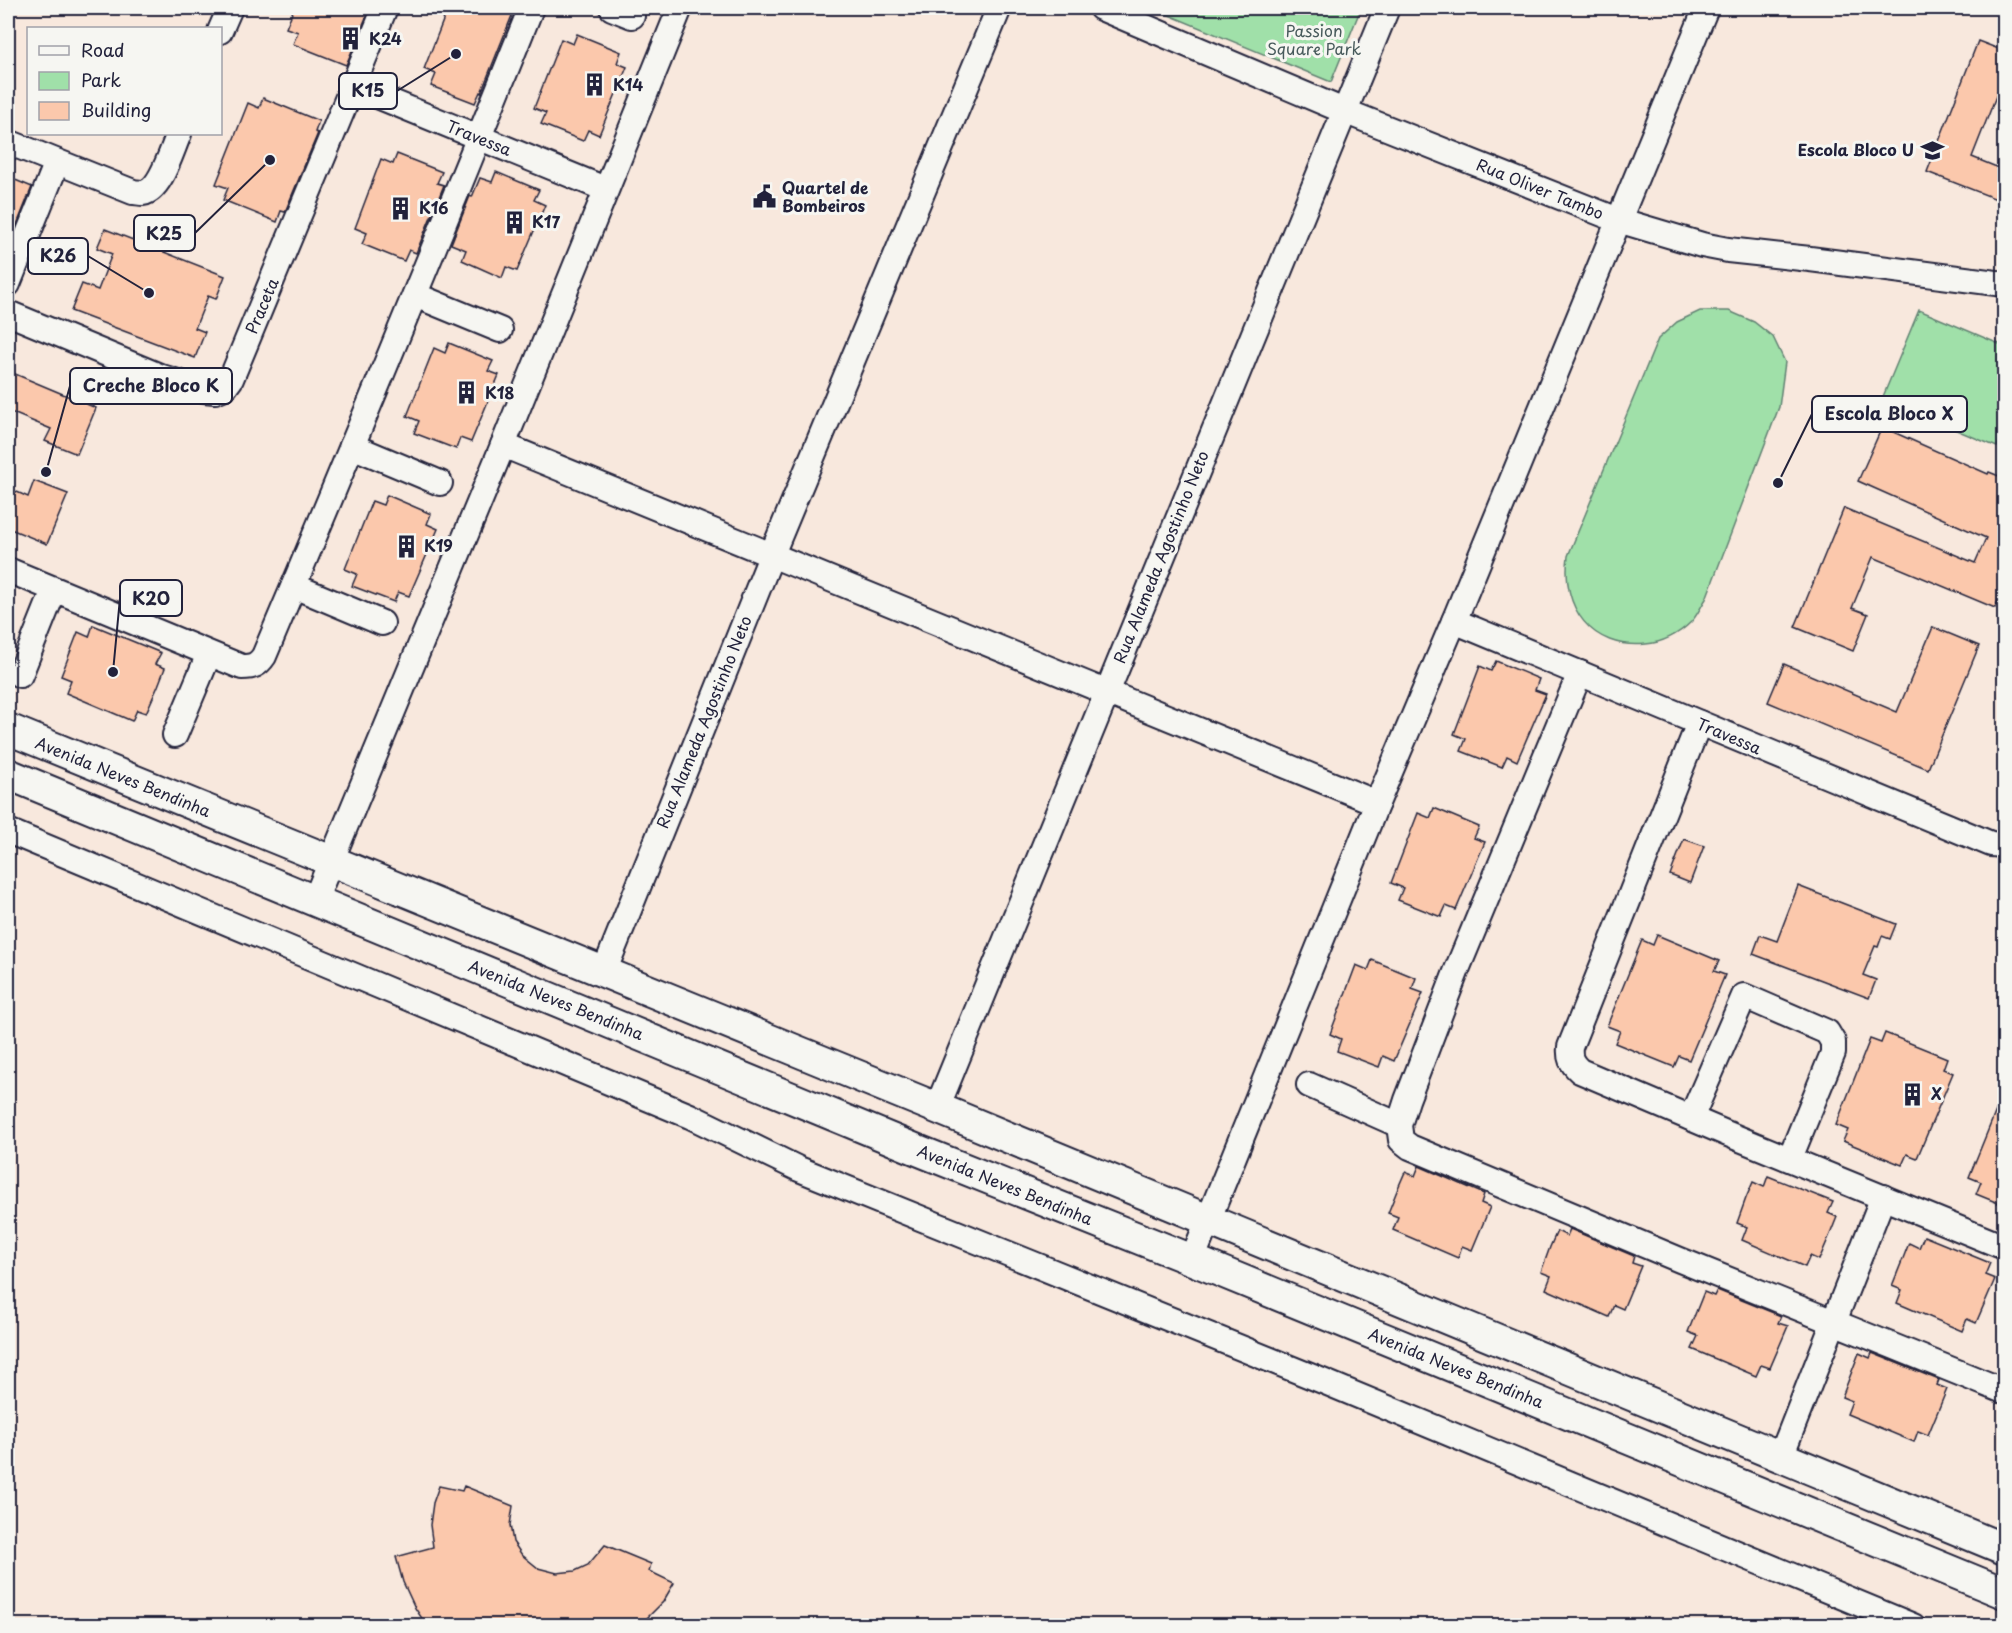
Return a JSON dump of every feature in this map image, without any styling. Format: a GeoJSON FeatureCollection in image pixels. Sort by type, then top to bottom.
{"type":"FeatureCollection","features":[{"type":"Feature","properties":{"kind":"street"},"geometry":{"type":"LineString","coordinates":[[222,27],[230,8]]}},
{"type":"Feature","properties":{"kind":"street","name":"Praceta"},"geometry":{"type":"LineString","coordinates":[[8,313],[162,377],[215,392],[225,387],[231,379],[385,8]]}},
{"type":"Feature","properties":{"kind":"street"},"geometry":{"type":"LineString","coordinates":[[8,570],[242,667],[250,667],[259,663],[294,586],[415,295],[531,8]]}},
{"type":"Feature","properties":{"kind":"street"},"geometry":{"type":"LineString","coordinates":[[315,900],[680,8]]}},
{"type":"Feature","properties":{"kind":"street","name":"Rua Alameda Agostinho Neto"},"geometry":{"type":"LineString","coordinates":[[604,972],[772,554],[999,8]]}},
{"type":"Feature","properties":{"kind":"street","name":"Rua Oliver Tambo"},"geometry":{"type":"LineString","coordinates":[[1101,8],[1344,111],[1618,220],[1728,250],[1833,261],[2004,284]]}},
{"type":"Feature","properties":{"kind":"street","name":"Rua Alameda Agostinho Neto"},"geometry":{"type":"LineString","coordinates":[[937,1108],[1387,8]]}},
{"type":"Feature","properties":{"kind":"street"},"geometry":{"type":"LineString","coordinates":[[1192,1260],[1377,803],[1706,8]]}},
{"type":"Feature","properties":{"kind":"street","name":"Travessa"},"geometry":{"type":"LineString","coordinates":[[353,86],[605,189]]}},
{"type":"Feature","properties":{"kind":"street"},"geometry":{"type":"LineString","coordinates":[[8,142],[133,192],[144,193],[161,177],[179,135]]}},
{"type":"Feature","properties":{"kind":"street"},"geometry":{"type":"LineString","coordinates":[[8,284],[57,162]]}},
{"type":"Feature","properties":{"kind":"street"},"geometry":{"type":"LineString","coordinates":[[415,295],[500,330]]}},
{"type":"Feature","properties":{"kind":"street"},"geometry":{"type":"LineString","coordinates":[[503,445],[1377,803]]}},
{"type":"Feature","properties":{"kind":"street"},"geometry":{"type":"LineString","coordinates":[[352,446],[440,483]]}},
{"type":"Feature","properties":{"kind":"street"},"geometry":{"type":"LineString","coordinates":[[294,586],[382,623]]}},
{"type":"Feature","properties":{"kind":"street"},"geometry":{"type":"LineString","coordinates":[[20,675],[54,590]]}},
{"type":"Feature","properties":{"kind":"street","name":"Travessa"},"geometry":{"type":"LineString","coordinates":[[1454,621],[1991,844],[2004,845]]}},
{"type":"Feature","properties":{"kind":"street"},"geometry":{"type":"LineString","coordinates":[[175,735],[208,654]]}},
{"type":"Feature","properties":{"kind":"street"},"geometry":{"type":"LineString","coordinates":[[1580,673],[1456,972],[1399,1125],[1401,1140],[1410,1147],[1648,1247],[2004,1391]]}},
{"type":"Feature","properties":{"kind":"street"},"geometry":{"type":"LineString","coordinates":[[1699,723],[1570,1047],[1569,1058],[1573,1065],[1580,1071],[1691,1118],[2004,1247]]}},
{"type":"Feature","properties":{"kind":"street","name":"Avenida Neves Bendinha"},"geometry":{"type":"LineString","coordinates":[[8,729],[937,1108],[2004,1549]]}},
{"type":"Feature","properties":{"kind":"street","name":"Avenida Neves Bendinha"},"geometry":{"type":"LineString","coordinates":[[8,774],[2004,1593]]}},
{"type":"Feature","properties":{"kind":"street"},"geometry":{"type":"LineString","coordinates":[[8,831],[690,1116],[799,1169],[1325,1382],[1913,1626]]}},
{"type":"Feature","properties":{"kind":"street"},"geometry":{"type":"LineString","coordinates":[[1691,1118],[1744,996],[1827,1032],[1833,1042],[1833,1053],[1790,1158]]}},
{"type":"Feature","properties":{"kind":"street"},"geometry":{"type":"LineString","coordinates":[[1310,1085],[1399,1125]]}},
{"type":"Feature","properties":{"kind":"street"},"geometry":{"type":"LineString","coordinates":[[1781,1456],[1883,1197]]}},
{"type":"Feature","properties":{"kind":"green space","name":"Passion Square Park"},"geometry":{"type":"Polygon","coordinates":[[[1152,8],[1361,8],[1331,82],[1152,8]]]}},
{"type":"Feature","properties":{"kind":"green space"},"geometry":{"type":"Polygon","coordinates":[[[1919,310],[2004,346],[2004,429],[1997,447],[1882,399],[1919,310]]]}},
{"type":"Feature","properties":{"kind":"green space"},"geometry":{"type":"Polygon","coordinates":[[[1700,311],[1729,311],[1754,322],[1773,337],[1785,362],[1779,407],[1706,599],[1695,617],[1681,630],[1658,642],[1627,644],[1610,640],[1595,632],[1575,608],[1567,575],[1568,556],[1658,339],[1677,322],[1700,311]]]}},
{"type":"Feature","properties":{"kind":"building","name":"K24"},"geometry":{"type":"Polygon","coordinates":[[[294,8],[370,8],[346,65],[293,44],[298,32],[286,28],[294,8]]]}},
{"type":"Feature","properties":{"kind":"building"},"geometry":{"type":"Polygon","coordinates":[[[448,8],[501,8],[513,13],[475,103],[431,86],[436,74],[424,69],[448,8]]]}},
{"type":"Feature","properties":{"kind":"building","name":"K14"},"geometry":{"type":"Polygon","coordinates":[[[577,34],[621,52],[617,63],[627,67],[599,135],[588,130],[583,141],[541,124],[546,113],[534,108],[561,39],[573,44],[577,34]]]}},
{"type":"Feature","properties":{"kind":"building"},"geometry":{"type":"Polygon","coordinates":[[[1978,41],[2004,51],[2004,94],[1998,91],[1972,157],[2004,170],[2004,202],[1927,172],[1978,41]]]}},
{"type":"Feature","properties":{"kind":"building"},"geometry":{"type":"Polygon","coordinates":[[[263,98],[319,121],[315,132],[318,133],[285,212],[281,211],[277,222],[223,200],[228,188],[216,184],[248,103],[259,108],[263,98]]]}},
{"type":"Feature","properties":{"kind":"building","name":"K16"},"geometry":{"type":"Polygon","coordinates":[[[397,154],[442,172],[437,183],[444,185],[416,253],[409,250],[404,261],[362,244],[367,233],[355,228],[381,159],[393,164],[397,154]]]}},
{"type":"Feature","properties":{"kind":"building","name":"K17"},"geometry":{"type":"Polygon","coordinates":[[[496,172],[539,190],[534,200],[545,205],[517,271],[506,267],[502,278],[462,260],[466,250],[451,244],[470,196],[472,197],[480,178],[492,182],[496,172]]]}},
{"type":"Feature","properties":{"kind":"building"},"geometry":{"type":"Polygon","coordinates":[[[8,177],[32,187],[8,247],[8,177]]]}},
{"type":"Feature","properties":{"kind":"building"},"geometry":{"type":"Polygon","coordinates":[[[105,229],[225,276],[216,299],[208,296],[195,328],[205,332],[195,358],[71,311],[82,284],[98,290],[112,254],[97,248],[105,229]]]}},
{"type":"Feature","properties":{"kind":"building","name":"K18"},"geometry":{"type":"Polygon","coordinates":[[[449,343],[493,361],[488,371],[499,375],[471,442],[460,438],[456,449],[414,433],[419,421],[407,416],[434,348],[445,353],[449,343]]]}},
{"type":"Feature","properties":{"kind":"building"},"geometry":{"type":"Polygon","coordinates":[[[8,371],[96,408],[77,454],[45,441],[51,429],[8,411],[8,371]]]}},
{"type":"Feature","properties":{"kind":"building"},"geometry":{"type":"Polygon","coordinates":[[[1882,427],[1988,474],[1989,472],[2004,478],[2004,586],[1995,608],[1873,557],[1852,608],[1868,614],[1853,651],[1795,627],[1844,508],[1975,563],[1986,538],[1858,481],[1882,427]]]}},
{"type":"Feature","properties":{"kind":"building"},"geometry":{"type":"Polygon","coordinates":[[[34,481],[68,494],[47,544],[8,528],[8,488],[28,497],[34,481]]]}},
{"type":"Feature","properties":{"kind":"building","name":"K19"},"geometry":{"type":"Polygon","coordinates":[[[387,495],[431,514],[427,524],[438,529],[409,596],[398,592],[394,602],[352,586],[357,574],[345,569],[372,501],[383,505],[387,495]]]}},
{"type":"Feature","properties":{"kind":"building"},"geometry":{"type":"Polygon","coordinates":[[[93,625],[161,653],[155,664],[165,668],[158,686],[146,713],[137,710],[132,721],[66,693],[71,680],[61,676],[78,632],[89,637],[93,625]]]}},
{"type":"Feature","properties":{"kind":"building"},"geometry":{"type":"Polygon","coordinates":[[[1933,627],[1979,646],[1928,769],[1768,702],[1784,664],[1897,712],[1933,627]]]}},
{"type":"Feature","properties":{"kind":"building"},"geometry":{"type":"Polygon","coordinates":[[[1496,661],[1539,679],[1535,690],[1546,694],[1517,761],[1507,756],[1502,767],[1461,751],[1466,739],[1454,734],[1480,666],[1491,671],[1496,661]]]}},
{"type":"Feature","properties":{"kind":"building"},"geometry":{"type":"Polygon","coordinates":[[[1434,808],[1479,827],[1474,838],[1485,842],[1456,910],[1446,906],[1441,917],[1398,900],[1403,888],[1391,883],[1418,813],[1430,818],[1434,808]]]}},
{"type":"Feature","properties":{"kind":"building"},"geometry":{"type":"Polygon","coordinates":[[[1684,839],[1704,846],[1690,883],[1670,875],[1684,839]]]}},
{"type":"Feature","properties":{"kind":"building"},"geometry":{"type":"Polygon","coordinates":[[[1798,886],[1896,924],[1890,939],[1882,936],[1878,947],[1875,946],[1863,975],[1876,980],[1869,998],[1753,954],[1760,935],[1777,941],[1798,886]]]}},
{"type":"Feature","properties":{"kind":"building"},"geometry":{"type":"Polygon","coordinates":[[[1657,935],[1719,961],[1714,971],[1725,975],[1689,1060],[1679,1056],[1674,1067],[1615,1043],[1620,1031],[1607,1026],[1642,940],[1653,945],[1657,935]]]}},
{"type":"Feature","properties":{"kind":"building"},"geometry":{"type":"Polygon","coordinates":[[[1372,960],[1416,978],[1412,989],[1423,993],[1394,1061],[1383,1056],[1379,1067],[1337,1051],[1341,1039],[1330,1034],[1356,965],[1368,970],[1372,960]]]}},
{"type":"Feature","properties":{"kind":"building","name":"X"},"geometry":{"type":"Polygon","coordinates":[[[1885,1033],[1947,1058],[1943,1069],[1953,1073],[1917,1158],[1907,1154],[1902,1165],[1843,1141],[1848,1130],[1836,1125],[1870,1039],[1881,1043],[1885,1033]]]}},
{"type":"Feature","properties":{"kind":"building"},"geometry":{"type":"Polygon","coordinates":[[[2004,1091],[2004,1187],[1998,1203],[1976,1194],[1981,1182],[1969,1177],[2004,1091]]]}},
{"type":"Feature","properties":{"kind":"building"},"geometry":{"type":"Polygon","coordinates":[[[1419,1166],[1484,1194],[1481,1203],[1490,1207],[1472,1250],[1462,1246],[1458,1258],[1393,1230],[1398,1217],[1388,1213],[1398,1188],[1405,1172],[1415,1176],[1419,1166]]]}},
{"type":"Feature","properties":{"kind":"building"},"geometry":{"type":"Polygon","coordinates":[[[1768,1176],[1833,1202],[1828,1213],[1837,1217],[1819,1260],[1810,1256],[1805,1267],[1742,1240],[1747,1227],[1737,1223],[1746,1198],[1753,1182],[1764,1187],[1768,1176]]]}},
{"type":"Feature","properties":{"kind":"building"},"geometry":{"type":"Polygon","coordinates":[[[1570,1229],[1634,1256],[1632,1263],[1641,1266],[1623,1309],[1614,1305],[1609,1317],[1546,1289],[1551,1276],[1541,1272],[1550,1247],[1557,1231],[1567,1236],[1570,1229]]]}},
{"type":"Feature","properties":{"kind":"building"},"geometry":{"type":"Polygon","coordinates":[[[1924,1236],[1990,1263],[1985,1275],[1995,1279],[1976,1323],[1967,1319],[1962,1331],[1897,1303],[1902,1290],[1892,1286],[1909,1243],[1919,1248],[1924,1236]]]}},
{"type":"Feature","properties":{"kind":"building"},"geometry":{"type":"Polygon","coordinates":[[[1717,1290],[1781,1316],[1778,1323],[1788,1326],[1770,1368],[1761,1365],[1756,1376],[1692,1349],[1698,1336],[1688,1332],[1704,1292],[1714,1296],[1717,1290]]]}},
{"type":"Feature","properties":{"kind":"building"},"geometry":{"type":"Polygon","coordinates":[[[1859,1353],[1870,1358],[1872,1353],[1939,1380],[1937,1385],[1947,1389],[1928,1435],[1918,1431],[1914,1442],[1847,1414],[1852,1401],[1842,1397],[1859,1353]]]}},
{"type":"Feature","properties":{"kind":"building"},"geometry":{"type":"Polygon","coordinates":[[[439,1486],[462,1491],[464,1486],[513,1506],[510,1525],[513,1542],[522,1555],[538,1568],[557,1573],[575,1571],[588,1565],[605,1545],[651,1564],[649,1571],[674,1583],[663,1602],[639,1626],[427,1626],[415,1608],[403,1582],[396,1557],[433,1547],[430,1525],[433,1503],[439,1486]]]}},
{"type":"Feature","properties":{"kind":"place","name":"K24"},"geometry":{"type":"Point","coordinates":[351,39]}},
{"type":"Feature","properties":{"kind":"place","name":"K15"},"geometry":{"type":"Point","coordinates":[456,54]}},
{"type":"Feature","properties":{"kind":"place","name":"K14"},"geometry":{"type":"Point","coordinates":[595,85]}},
{"type":"Feature","properties":{"kind":"place","name":"Escola Bloco U"},"geometry":{"type":"Point","coordinates":[1932,150]}},
{"type":"Feature","properties":{"kind":"place","name":"K25"},"geometry":{"type":"Point","coordinates":[270,160]}},
{"type":"Feature","properties":{"kind":"place","name":"Quartel de Bombeiros"},"geometry":{"type":"Point","coordinates":[764,197]}},
{"type":"Feature","properties":{"kind":"place","name":"K16"},"geometry":{"type":"Point","coordinates":[401,208]}},
{"type":"Feature","properties":{"kind":"place","name":"K17"},"geometry":{"type":"Point","coordinates":[514,222]}},
{"type":"Feature","properties":{"kind":"place","name":"K26"},"geometry":{"type":"Point","coordinates":[149,293]}},
{"type":"Feature","properties":{"kind":"place","name":"K18"},"geometry":{"type":"Point","coordinates":[467,393]}},
{"type":"Feature","properties":{"kind":"place","name":"Creche Bloco K"},"geometry":{"type":"Point","coordinates":[46,472]}},
{"type":"Feature","properties":{"kind":"place","name":"Escola Bloco X"},"geometry":{"type":"Point","coordinates":[1778,483]}},
{"type":"Feature","properties":{"kind":"place","name":"K19"},"geometry":{"type":"Point","coordinates":[406,546]}},
{"type":"Feature","properties":{"kind":"place","name":"K20"},"geometry":{"type":"Point","coordinates":[113,672]}},
{"type":"Feature","properties":{"kind":"place","name":"X"},"geometry":{"type":"Point","coordinates":[1913,1094]}}]}
